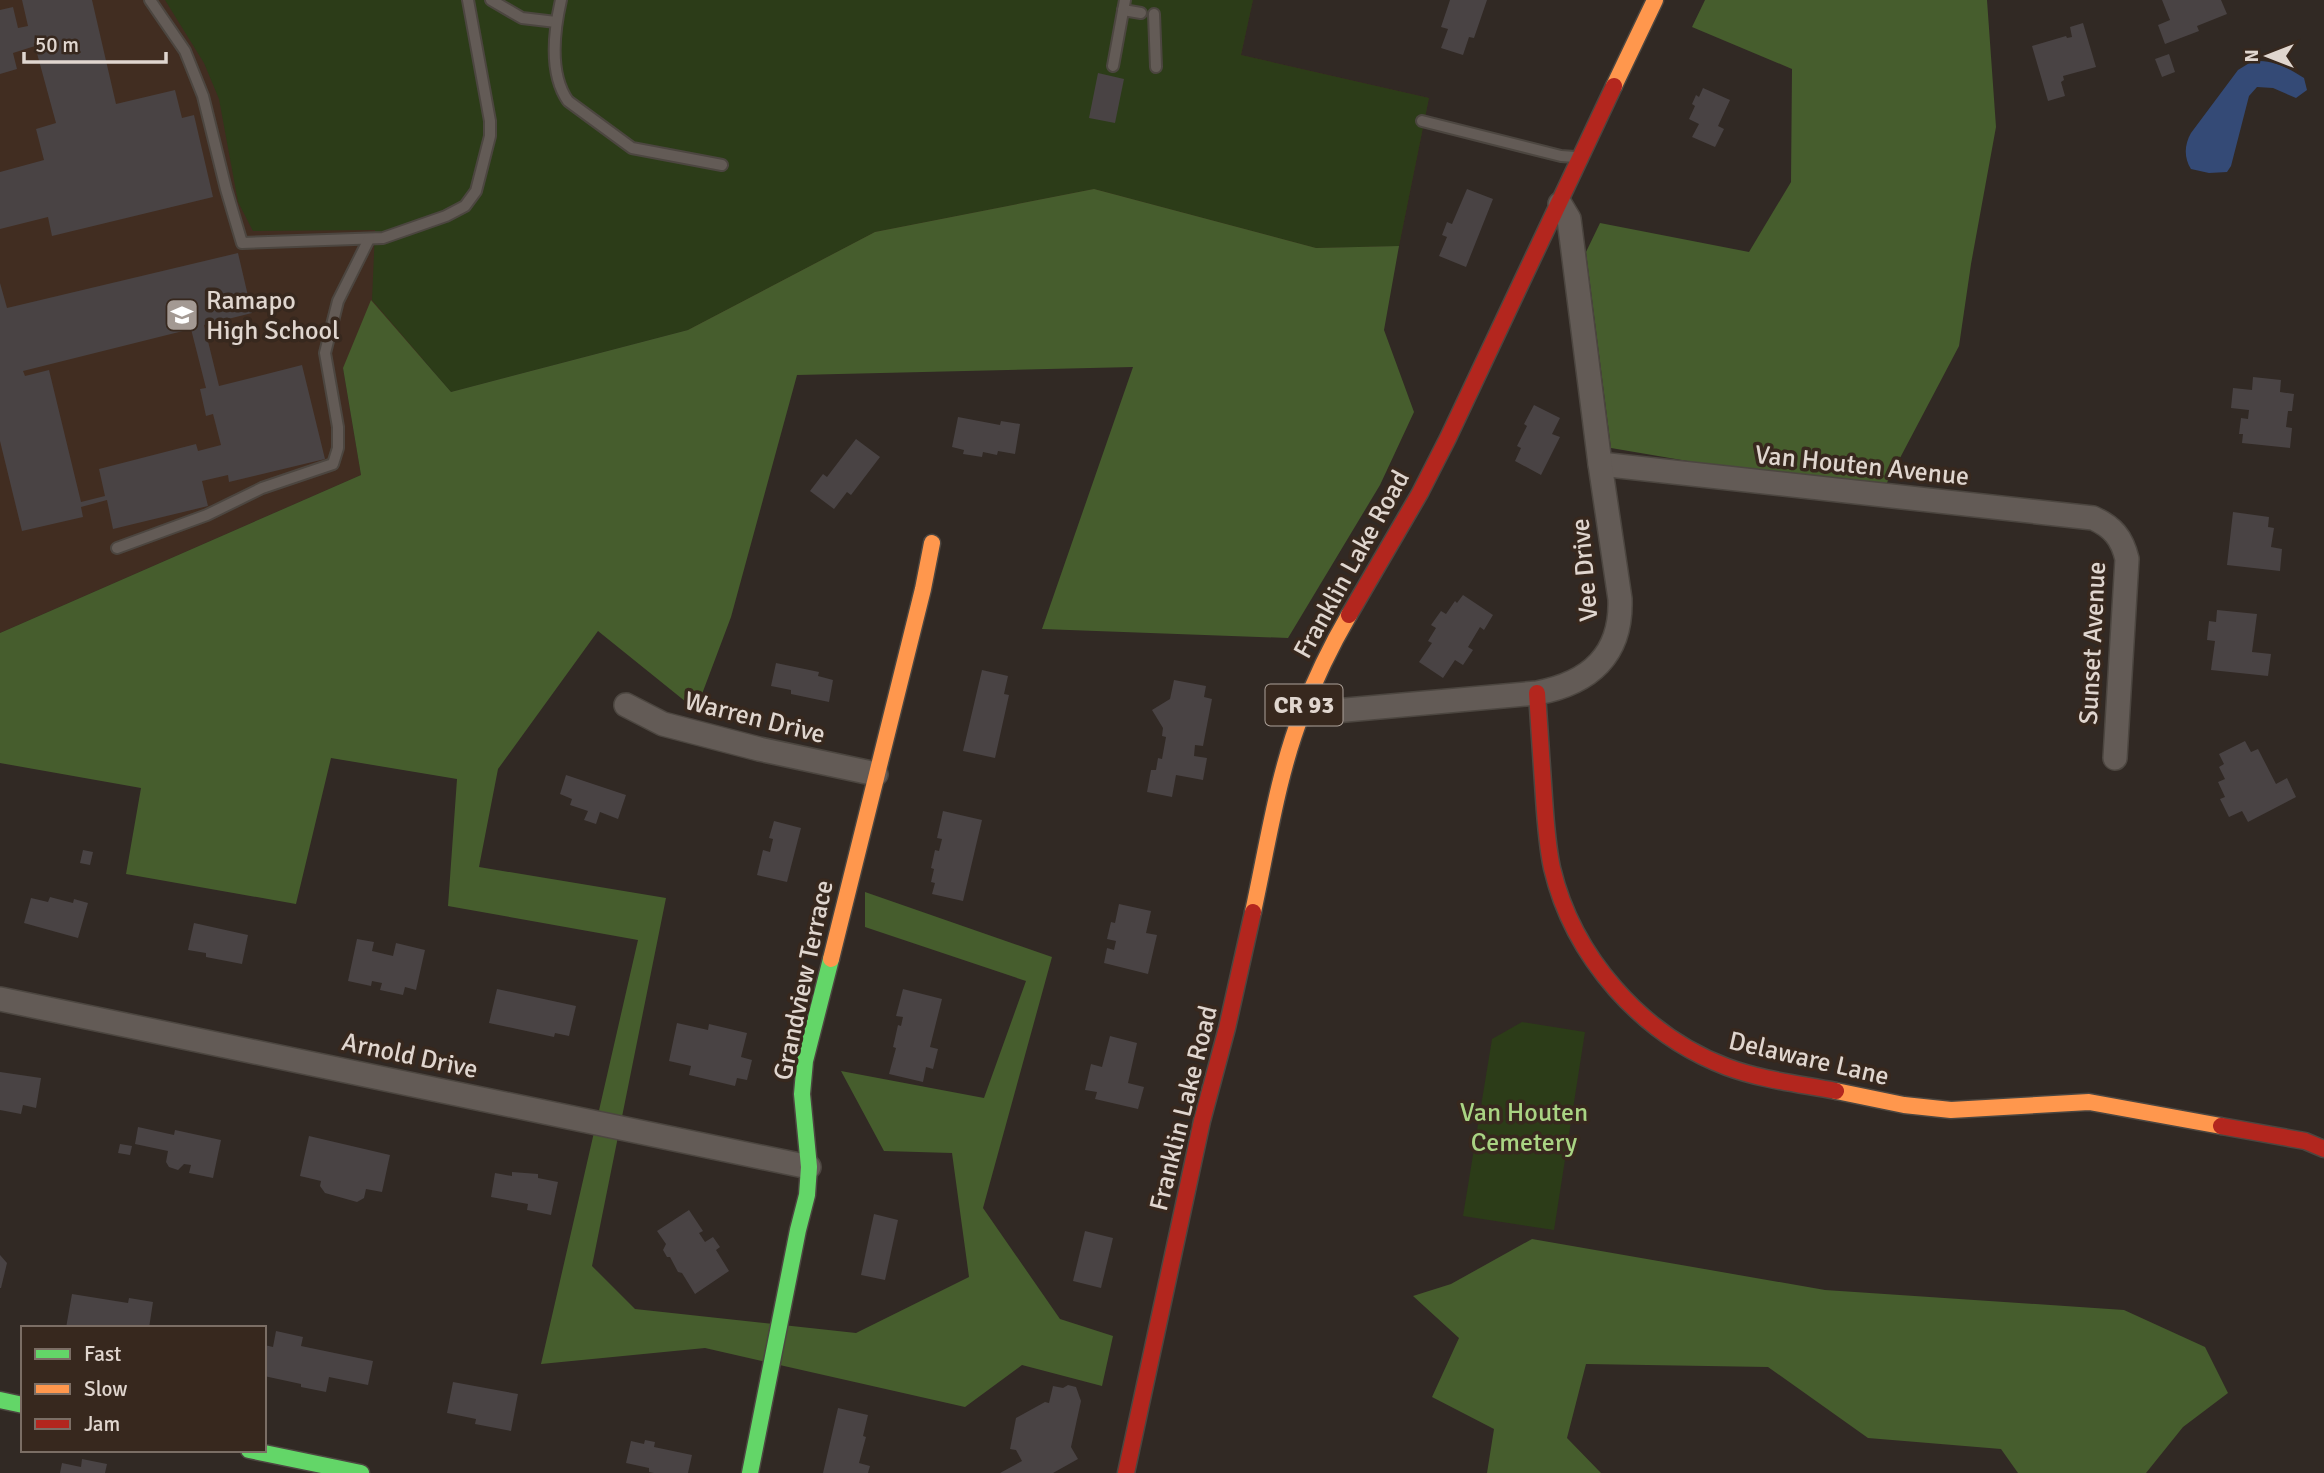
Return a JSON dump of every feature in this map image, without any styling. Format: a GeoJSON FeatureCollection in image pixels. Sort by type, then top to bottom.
{"type":"FeatureCollection","features":[{"type":"Feature","properties":{"kind":"street","name":"Franklin Lake Road"},"geometry":{"type":"LineString","coordinates":[[1126,1473],[1202,1121],[1227,1028],[1286,764],[1300,714],[1332,644],[1420,493],[1655,0]]}},
{"type":"Feature","properties":{"kind":"street","name":"Vee Drive"},"geometry":{"type":"LineString","coordinates":[[1300,714],[1537,694],[1556,690],[1586,675],[1607,654],[1617,637],[1621,619],[1620,599],[1569,219],[1560,204]]}},
{"type":"Feature","properties":{"kind":"street","name":"Van Houten Avenue"},"geometry":{"type":"LineString","coordinates":[[1600,464],[2093,519],[2115,532]]}},
{"type":"Feature","properties":{"kind":"street","name":"Sunset Avenue"},"geometry":{"type":"LineString","coordinates":[[2115,532],[2124,546],[2127,559],[2115,758]]}},
{"type":"Feature","properties":{"kind":"street","name":"Grandview Terrace"},"geometry":{"type":"LineString","coordinates":[[750,1473],[807,1195],[809,1167],[802,1094],[805,1061],[932,543]]}},
{"type":"Feature","properties":{"kind":"street","name":"Delaware Lane"},"geometry":{"type":"LineString","coordinates":[[1537,694],[1547,842],[1554,875],[1568,917],[1586,951],[1609,983],[1632,1008],[1691,1051],[1726,1067],[1764,1078],[1913,1107],[1989,1109],[2056,1101],[2089,1102],[2305,1141],[2324,1149]]}},
{"type":"Feature","properties":{"kind":"street","name":"Warren Drive"},"geometry":{"type":"LineString","coordinates":[[626,705],[663,724],[759,749],[876,774]]}},
{"type":"Feature","properties":{"kind":"street","name":"Arnold Drive"},"geometry":{"type":"LineString","coordinates":[[0,999],[809,1167]]}},
{"type":"Feature","properties":{"kind":"street"},"geometry":{"type":"LineString","coordinates":[[0,1400],[21,1405]]}},
{"type":"Feature","properties":{"kind":"street"},"geometry":{"type":"LineString","coordinates":[[259,1452],[361,1473]]}},
{"type":"Feature","properties":{"kind":"lane"},"geometry":{"type":"LineString","coordinates":[[150,0],[185,51],[203,96],[242,243],[383,238],[446,216],[465,206],[477,191],[490,136],[490,121],[468,0]]}},
{"type":"Feature","properties":{"kind":"lane"},"geometry":{"type":"LineString","coordinates":[[491,0],[522,18],[556,22]]}},
{"type":"Feature","properties":{"kind":"lane"},"geometry":{"type":"LineString","coordinates":[[561,0],[556,22],[555,61],[561,92],[568,101],[632,148],[722,165]]}},
{"type":"Feature","properties":{"kind":"lane"},"geometry":{"type":"LineString","coordinates":[[1112,66],[1124,5],[1141,13]]}},
{"type":"Feature","properties":{"kind":"lane"},"geometry":{"type":"LineString","coordinates":[[1154,15],[1156,66]]}},
{"type":"Feature","properties":{"kind":"lane"},"geometry":{"type":"LineString","coordinates":[[1422,121],[1561,156],[1581,158]]}},
{"type":"Feature","properties":{"kind":"lane"},"geometry":{"type":"LineString","coordinates":[[117,548],[207,515],[262,488],[333,464],[338,448],[338,427],[325,353],[338,301],[369,239]]}},
{"type":"Feature","properties":{"kind":"shaded area","name":"Ramapo High School"},"geometry":{"type":"Polygon","coordinates":[[[0,0],[1253,0],[1241,55],[1429,98],[1399,246],[1316,248],[688,330],[343,368],[361,475],[0,633],[0,0]]]}},
{"type":"Feature","properties":{"kind":"green space","name":"Ramapo High School"},"geometry":{"type":"Polygon","coordinates":[[[165,0],[1253,0],[1241,55],[1429,98],[1399,246],[1316,248],[1094,189],[875,232],[688,330],[451,392],[372,300],[375,230],[253,231],[238,202],[219,99],[204,63],[165,0]]]}},
{"type":"Feature","properties":{"kind":"green space"},"geometry":{"type":"Polygon","coordinates":[[[1705,0],[1987,0],[1996,127],[1959,346],[1881,494],[1611,448],[1586,252],[1600,223],[1749,252],[1791,182],[1792,69],[1692,27],[1705,0]]]}},
{"type":"Feature","properties":{"kind":"green space"},"geometry":{"type":"Polygon","coordinates":[[[1094,189],[1316,248],[1399,246],[1384,330],[1414,412],[1380,485],[1288,638],[1042,629],[1133,367],[797,375],[731,617],[696,710],[598,631],[498,769],[479,867],[666,898],[592,1266],[635,1309],[856,1333],[969,1277],[952,1153],[884,1151],[841,1071],[984,1098],[1026,981],[865,927],[865,892],[1052,957],[983,1208],[1060,1319],[1113,1336],[1102,1386],[1022,1365],[965,1407],[705,1348],[541,1364],[638,940],[448,906],[457,779],[331,758],[296,904],[126,874],[141,788],[0,763],[0,633],[361,475],[343,368],[371,300],[451,392],[688,330],[875,232],[1094,189]]]}},
{"type":"Feature","properties":{"kind":"green space","name":"Van Houten Cemetery"},"geometry":{"type":"Polygon","coordinates":[[[1522,1022],[1585,1032],[1554,1230],[1463,1216],[1492,1039],[1522,1022]]]}},
{"type":"Feature","properties":{"kind":"green space"},"geometry":{"type":"Polygon","coordinates":[[[1532,1239],[1825,1290],[2124,1310],[2205,1347],[2228,1393],[2183,1427],[2146,1473],[2018,1473],[2001,1449],[1868,1438],[1768,1367],[1586,1364],[1567,1438],[1601,1473],[1487,1473],[1494,1429],[1432,1397],[1459,1338],[1413,1296],[1451,1284],[1532,1239]]]}},
{"type":"Feature","properties":{"kind":"water"},"geometry":{"type":"Polygon","coordinates":[[[2251,62],[2278,64],[2304,78],[2307,90],[2296,98],[2273,88],[2257,87],[2249,96],[2231,166],[2227,172],[2209,173],[2191,169],[2186,151],[2191,133],[2238,70],[2251,62]]]}},
{"type":"Feature","properties":{"kind":"building"},"geometry":{"type":"Polygon","coordinates":[[[22,0],[92,0],[116,104],[175,90],[182,118],[194,115],[213,197],[52,236],[48,217],[0,229],[0,172],[44,160],[36,129],[56,123],[35,46],[13,53],[17,69],[0,74],[0,10],[13,7],[18,28],[28,26],[22,0]]]}},
{"type":"Feature","properties":{"kind":"building"},"geometry":{"type":"Polygon","coordinates":[[[1450,0],[1487,0],[1474,38],[1469,37],[1463,55],[1441,48],[1448,29],[1441,27],[1450,0]]]}},
{"type":"Feature","properties":{"kind":"building"},"geometry":{"type":"Polygon","coordinates":[[[2162,0],[2221,0],[2227,14],[2197,26],[2199,31],[2165,44],[2158,25],[2170,20],[2162,0]]]}},
{"type":"Feature","properties":{"kind":"building"},"geometry":{"type":"Polygon","coordinates":[[[2083,23],[2096,67],[2063,76],[2064,80],[2061,82],[2065,96],[2048,101],[2032,46],[2066,36],[2072,37],[2070,27],[2083,23]]]}},
{"type":"Feature","properties":{"kind":"building"},"geometry":{"type":"Polygon","coordinates":[[[2169,54],[2175,72],[2162,77],[2155,59],[2169,54]]]}},
{"type":"Feature","properties":{"kind":"building"},"geometry":{"type":"Polygon","coordinates":[[[1098,73],[1124,79],[1115,123],[1089,118],[1098,73]]]}},
{"type":"Feature","properties":{"kind":"building"},"geometry":{"type":"Polygon","coordinates":[[[1703,88],[1730,100],[1718,126],[1724,129],[1715,147],[1692,137],[1699,124],[1689,119],[1695,106],[1692,104],[1703,88]]]}},
{"type":"Feature","properties":{"kind":"building"},"geometry":{"type":"Polygon","coordinates":[[[1467,189],[1493,199],[1466,267],[1439,256],[1447,237],[1442,235],[1447,222],[1452,224],[1467,189]]]}},
{"type":"Feature","properties":{"kind":"building"},"geometry":{"type":"Polygon","coordinates":[[[238,253],[252,313],[204,325],[219,386],[302,365],[325,459],[229,482],[228,475],[202,481],[208,506],[113,529],[107,500],[81,507],[83,517],[22,531],[0,441],[0,283],[7,308],[238,253]],[[191,329],[23,371],[25,376],[49,370],[81,502],[105,496],[99,469],[196,444],[198,451],[221,445],[213,414],[206,416],[200,389],[206,388],[191,329]]]}},
{"type":"Feature","properties":{"kind":"building"},"geometry":{"type":"Polygon","coordinates":[[[2253,377],[2281,380],[2280,392],[2294,394],[2286,427],[2292,428],[2290,448],[2242,443],[2243,434],[2239,434],[2241,418],[2248,419],[2249,410],[2231,408],[2233,388],[2252,390],[2253,377]]]}},
{"type":"Feature","properties":{"kind":"building"},"geometry":{"type":"Polygon","coordinates":[[[1534,405],[1560,418],[1552,434],[1560,437],[1541,475],[1515,461],[1521,448],[1517,446],[1527,426],[1524,424],[1534,405]]]}},
{"type":"Feature","properties":{"kind":"building"},"geometry":{"type":"Polygon","coordinates":[[[958,417],[1000,425],[1001,421],[1020,424],[1015,454],[998,451],[997,455],[983,452],[982,457],[963,454],[964,450],[952,447],[958,417]]]}},
{"type":"Feature","properties":{"kind":"building"},"geometry":{"type":"Polygon","coordinates":[[[856,439],[880,457],[851,495],[847,492],[834,509],[810,491],[823,474],[827,477],[856,439]]]}},
{"type":"Feature","properties":{"kind":"building"},"geometry":{"type":"Polygon","coordinates":[[[2233,512],[2269,517],[2268,527],[2274,528],[2271,547],[2282,549],[2280,571],[2227,565],[2233,512]]]}},
{"type":"Feature","properties":{"kind":"building"},"geometry":{"type":"Polygon","coordinates":[[[1463,595],[1493,615],[1484,630],[1480,627],[1468,647],[1473,650],[1463,665],[1455,660],[1443,678],[1419,662],[1432,643],[1428,641],[1436,628],[1431,625],[1441,611],[1446,614],[1463,595]]]}},
{"type":"Feature","properties":{"kind":"building"},"geometry":{"type":"Polygon","coordinates":[[[2217,610],[2257,614],[2252,652],[2271,654],[2268,676],[2211,670],[2215,641],[2207,640],[2209,621],[2216,622],[2217,610]]]}},
{"type":"Feature","properties":{"kind":"building"},"geometry":{"type":"Polygon","coordinates":[[[776,663],[819,672],[818,676],[833,680],[829,702],[791,694],[791,690],[771,686],[776,663]]]}},
{"type":"Feature","properties":{"kind":"building"},"geometry":{"type":"Polygon","coordinates":[[[982,670],[1008,676],[1004,694],[1009,695],[995,758],[963,751],[982,670]]]}},
{"type":"Feature","properties":{"kind":"building"},"geometry":{"type":"Polygon","coordinates":[[[1174,680],[1206,686],[1204,697],[1212,699],[1203,746],[1195,745],[1194,756],[1207,758],[1203,780],[1176,775],[1172,797],[1147,792],[1151,770],[1156,770],[1158,758],[1162,759],[1166,737],[1162,736],[1163,728],[1152,710],[1170,699],[1174,680]]]}},
{"type":"Feature","properties":{"kind":"building"},"geometry":{"type":"Polygon","coordinates":[[[2245,741],[2251,752],[2258,749],[2276,784],[2287,778],[2296,797],[2248,822],[2242,811],[2229,817],[2220,799],[2225,797],[2218,782],[2225,779],[2219,767],[2224,764],[2219,754],[2245,741]]]}},
{"type":"Feature","properties":{"kind":"building"},"geometry":{"type":"Polygon","coordinates":[[[566,775],[626,795],[618,819],[600,812],[596,824],[584,820],[588,811],[570,805],[572,799],[560,794],[566,775]]]}},
{"type":"Feature","properties":{"kind":"building"},"geometry":{"type":"Polygon","coordinates":[[[943,811],[982,820],[963,901],[932,894],[935,883],[931,882],[934,869],[931,868],[935,850],[939,851],[942,839],[937,838],[943,811]]]}},
{"type":"Feature","properties":{"kind":"building"},"geometry":{"type":"Polygon","coordinates":[[[774,821],[801,828],[787,882],[757,875],[763,850],[770,852],[773,839],[769,838],[774,821]]]}},
{"type":"Feature","properties":{"kind":"building"},"geometry":{"type":"Polygon","coordinates":[[[83,850],[93,852],[90,865],[80,863],[83,850]]]}},
{"type":"Feature","properties":{"kind":"building"},"geometry":{"type":"Polygon","coordinates":[[[50,897],[73,903],[74,899],[88,903],[78,938],[24,923],[31,898],[48,902],[50,897]]]}},
{"type":"Feature","properties":{"kind":"building"},"geometry":{"type":"Polygon","coordinates":[[[1119,904],[1151,911],[1146,933],[1157,935],[1148,974],[1104,963],[1107,948],[1114,950],[1116,941],[1107,939],[1111,922],[1115,923],[1119,904]]]}},
{"type":"Feature","properties":{"kind":"building"},"geometry":{"type":"Polygon","coordinates":[[[194,923],[248,935],[242,964],[206,957],[206,953],[188,950],[194,923]]]}},
{"type":"Feature","properties":{"kind":"building"},"geometry":{"type":"Polygon","coordinates":[[[357,939],[374,942],[372,951],[393,956],[396,943],[425,950],[416,990],[405,987],[403,995],[380,990],[382,983],[372,981],[371,986],[348,981],[357,939]]]}},
{"type":"Feature","properties":{"kind":"building"},"geometry":{"type":"Polygon","coordinates":[[[497,989],[576,1006],[569,1036],[555,1033],[554,1037],[489,1023],[497,989]]]}},
{"type":"Feature","properties":{"kind":"building"},"geometry":{"type":"Polygon","coordinates":[[[903,989],[942,999],[930,1047],[938,1049],[933,1069],[926,1067],[923,1082],[889,1074],[896,1048],[893,1047],[898,1025],[901,1026],[903,1017],[896,1016],[903,989]]]}},
{"type":"Feature","properties":{"kind":"building"},"geometry":{"type":"Polygon","coordinates":[[[677,1023],[708,1030],[709,1024],[747,1033],[741,1057],[752,1060],[747,1080],[737,1078],[735,1086],[689,1075],[691,1066],[669,1061],[677,1023]]]}},
{"type":"Feature","properties":{"kind":"building"},"geometry":{"type":"Polygon","coordinates":[[[1110,1036],[1137,1043],[1128,1083],[1144,1087],[1138,1109],[1095,1099],[1097,1092],[1085,1090],[1091,1064],[1102,1067],[1110,1036]]]}},
{"type":"Feature","properties":{"kind":"building"},"geometry":{"type":"Polygon","coordinates":[[[0,1072],[41,1078],[36,1108],[23,1105],[21,1114],[0,1110],[0,1072]]]}},
{"type":"Feature","properties":{"kind":"building"},"geometry":{"type":"Polygon","coordinates":[[[138,1127],[174,1135],[175,1130],[221,1140],[213,1178],[189,1173],[191,1165],[184,1164],[178,1170],[169,1167],[166,1162],[168,1151],[135,1144],[138,1127]]]}},
{"type":"Feature","properties":{"kind":"building"},"geometry":{"type":"Polygon","coordinates":[[[309,1136],[390,1155],[382,1192],[366,1189],[364,1198],[357,1202],[325,1193],[320,1186],[321,1181],[300,1176],[309,1136]]]}},
{"type":"Feature","properties":{"kind":"building"},"geometry":{"type":"Polygon","coordinates":[[[120,1144],[132,1146],[130,1155],[118,1153],[120,1144]]]}},
{"type":"Feature","properties":{"kind":"building"},"geometry":{"type":"Polygon","coordinates":[[[512,1172],[538,1174],[538,1178],[558,1182],[551,1215],[527,1210],[528,1204],[491,1197],[495,1173],[512,1176],[512,1172]]]}},
{"type":"Feature","properties":{"kind":"building"},"geometry":{"type":"Polygon","coordinates":[[[689,1210],[703,1231],[699,1233],[705,1242],[713,1237],[720,1247],[716,1250],[729,1271],[695,1294],[670,1257],[667,1257],[663,1250],[666,1244],[657,1231],[689,1210]]]}},
{"type":"Feature","properties":{"kind":"building"},"geometry":{"type":"Polygon","coordinates":[[[874,1214],[898,1220],[885,1280],[861,1275],[874,1214]]]}},
{"type":"Feature","properties":{"kind":"building"},"geometry":{"type":"Polygon","coordinates":[[[1085,1231],[1113,1238],[1101,1288],[1073,1281],[1085,1231]]]}},
{"type":"Feature","properties":{"kind":"building"},"geometry":{"type":"Polygon","coordinates":[[[0,1255],[7,1263],[1,1288],[0,1288],[0,1255]]]}},
{"type":"Feature","properties":{"kind":"building"},"geometry":{"type":"Polygon","coordinates":[[[72,1294],[128,1303],[129,1298],[153,1302],[149,1326],[66,1326],[72,1294]]]}},
{"type":"Feature","properties":{"kind":"building"},"geometry":{"type":"Polygon","coordinates":[[[276,1331],[303,1337],[301,1346],[373,1361],[368,1385],[329,1377],[326,1392],[266,1376],[266,1345],[273,1347],[276,1331]]]}},
{"type":"Feature","properties":{"kind":"building"},"geometry":{"type":"Polygon","coordinates":[[[453,1382],[518,1394],[511,1431],[475,1424],[476,1419],[447,1413],[453,1382]]]}},
{"type":"Feature","properties":{"kind":"building"},"geometry":{"type":"Polygon","coordinates":[[[1068,1385],[1076,1387],[1081,1401],[1071,1447],[1078,1459],[1053,1473],[1000,1473],[1022,1461],[1016,1450],[1010,1449],[1016,1418],[1045,1402],[1049,1403],[1053,1386],[1063,1388],[1068,1385]]]}},
{"type":"Feature","properties":{"kind":"building"},"geometry":{"type":"Polygon","coordinates":[[[838,1408],[868,1415],[859,1463],[870,1466],[868,1473],[823,1473],[838,1408]]]}},
{"type":"Feature","properties":{"kind":"building"},"geometry":{"type":"Polygon","coordinates":[[[645,1440],[655,1442],[654,1447],[692,1455],[688,1473],[654,1473],[649,1472],[649,1468],[626,1463],[631,1441],[644,1444],[645,1440]]]}},
{"type":"Feature","properties":{"kind":"building"},"geometry":{"type":"Polygon","coordinates":[[[82,1459],[107,1464],[105,1473],[60,1473],[62,1463],[81,1467],[82,1459]]]}},
{"type":"Feature","properties":{"kind":"traffic: fast"},"geometry":{"type":"LineString","coordinates":[[750,1473],[807,1195],[809,1167],[802,1094],[805,1061],[831,959]]}},
{"type":"Feature","properties":{"kind":"traffic: fast"},"geometry":{"type":"LineString","coordinates":[[0,1400],[21,1405]]}},
{"type":"Feature","properties":{"kind":"traffic: fast"},"geometry":{"type":"LineString","coordinates":[[259,1452],[361,1473]]}},
{"type":"Feature","properties":{"kind":"traffic: slow"},"geometry":{"type":"LineString","coordinates":[[1614,86],[1655,0]]}},
{"type":"Feature","properties":{"kind":"traffic: slow"},"geometry":{"type":"LineString","coordinates":[[831,959],[923,589],[932,543]]}},
{"type":"Feature","properties":{"kind":"traffic: slow"},"geometry":{"type":"LineString","coordinates":[[1253,912],[1280,785],[1294,736],[1318,675],[1349,615]]}},
{"type":"Feature","properties":{"kind":"traffic: slow"},"geometry":{"type":"LineString","coordinates":[[1836,1091],[1904,1105],[1951,1110],[2089,1102],[2221,1126]]}},
{"type":"Feature","properties":{"kind":"traffic: jam"},"geometry":{"type":"LineString","coordinates":[[1349,615],[1420,493],[1448,438],[1614,86]]}},
{"type":"Feature","properties":{"kind":"traffic: jam"},"geometry":{"type":"LineString","coordinates":[[1537,693],[1546,826],[1552,868],[1562,901],[1594,962],[1640,1013],[1667,1035],[1696,1053],[1754,1075],[1836,1091]]}},
{"type":"Feature","properties":{"kind":"traffic: jam"},"geometry":{"type":"LineString","coordinates":[[1126,1473],[1202,1121],[1227,1028],[1253,912]]}},
{"type":"Feature","properties":{"kind":"traffic: jam"},"geometry":{"type":"LineString","coordinates":[[2221,1126],[2305,1141],[2324,1149]]}},
{"type":"Feature","properties":{"kind":"place","name":"Ramapo High School"},"geometry":{"type":"Point","coordinates":[182,315]}}]}
